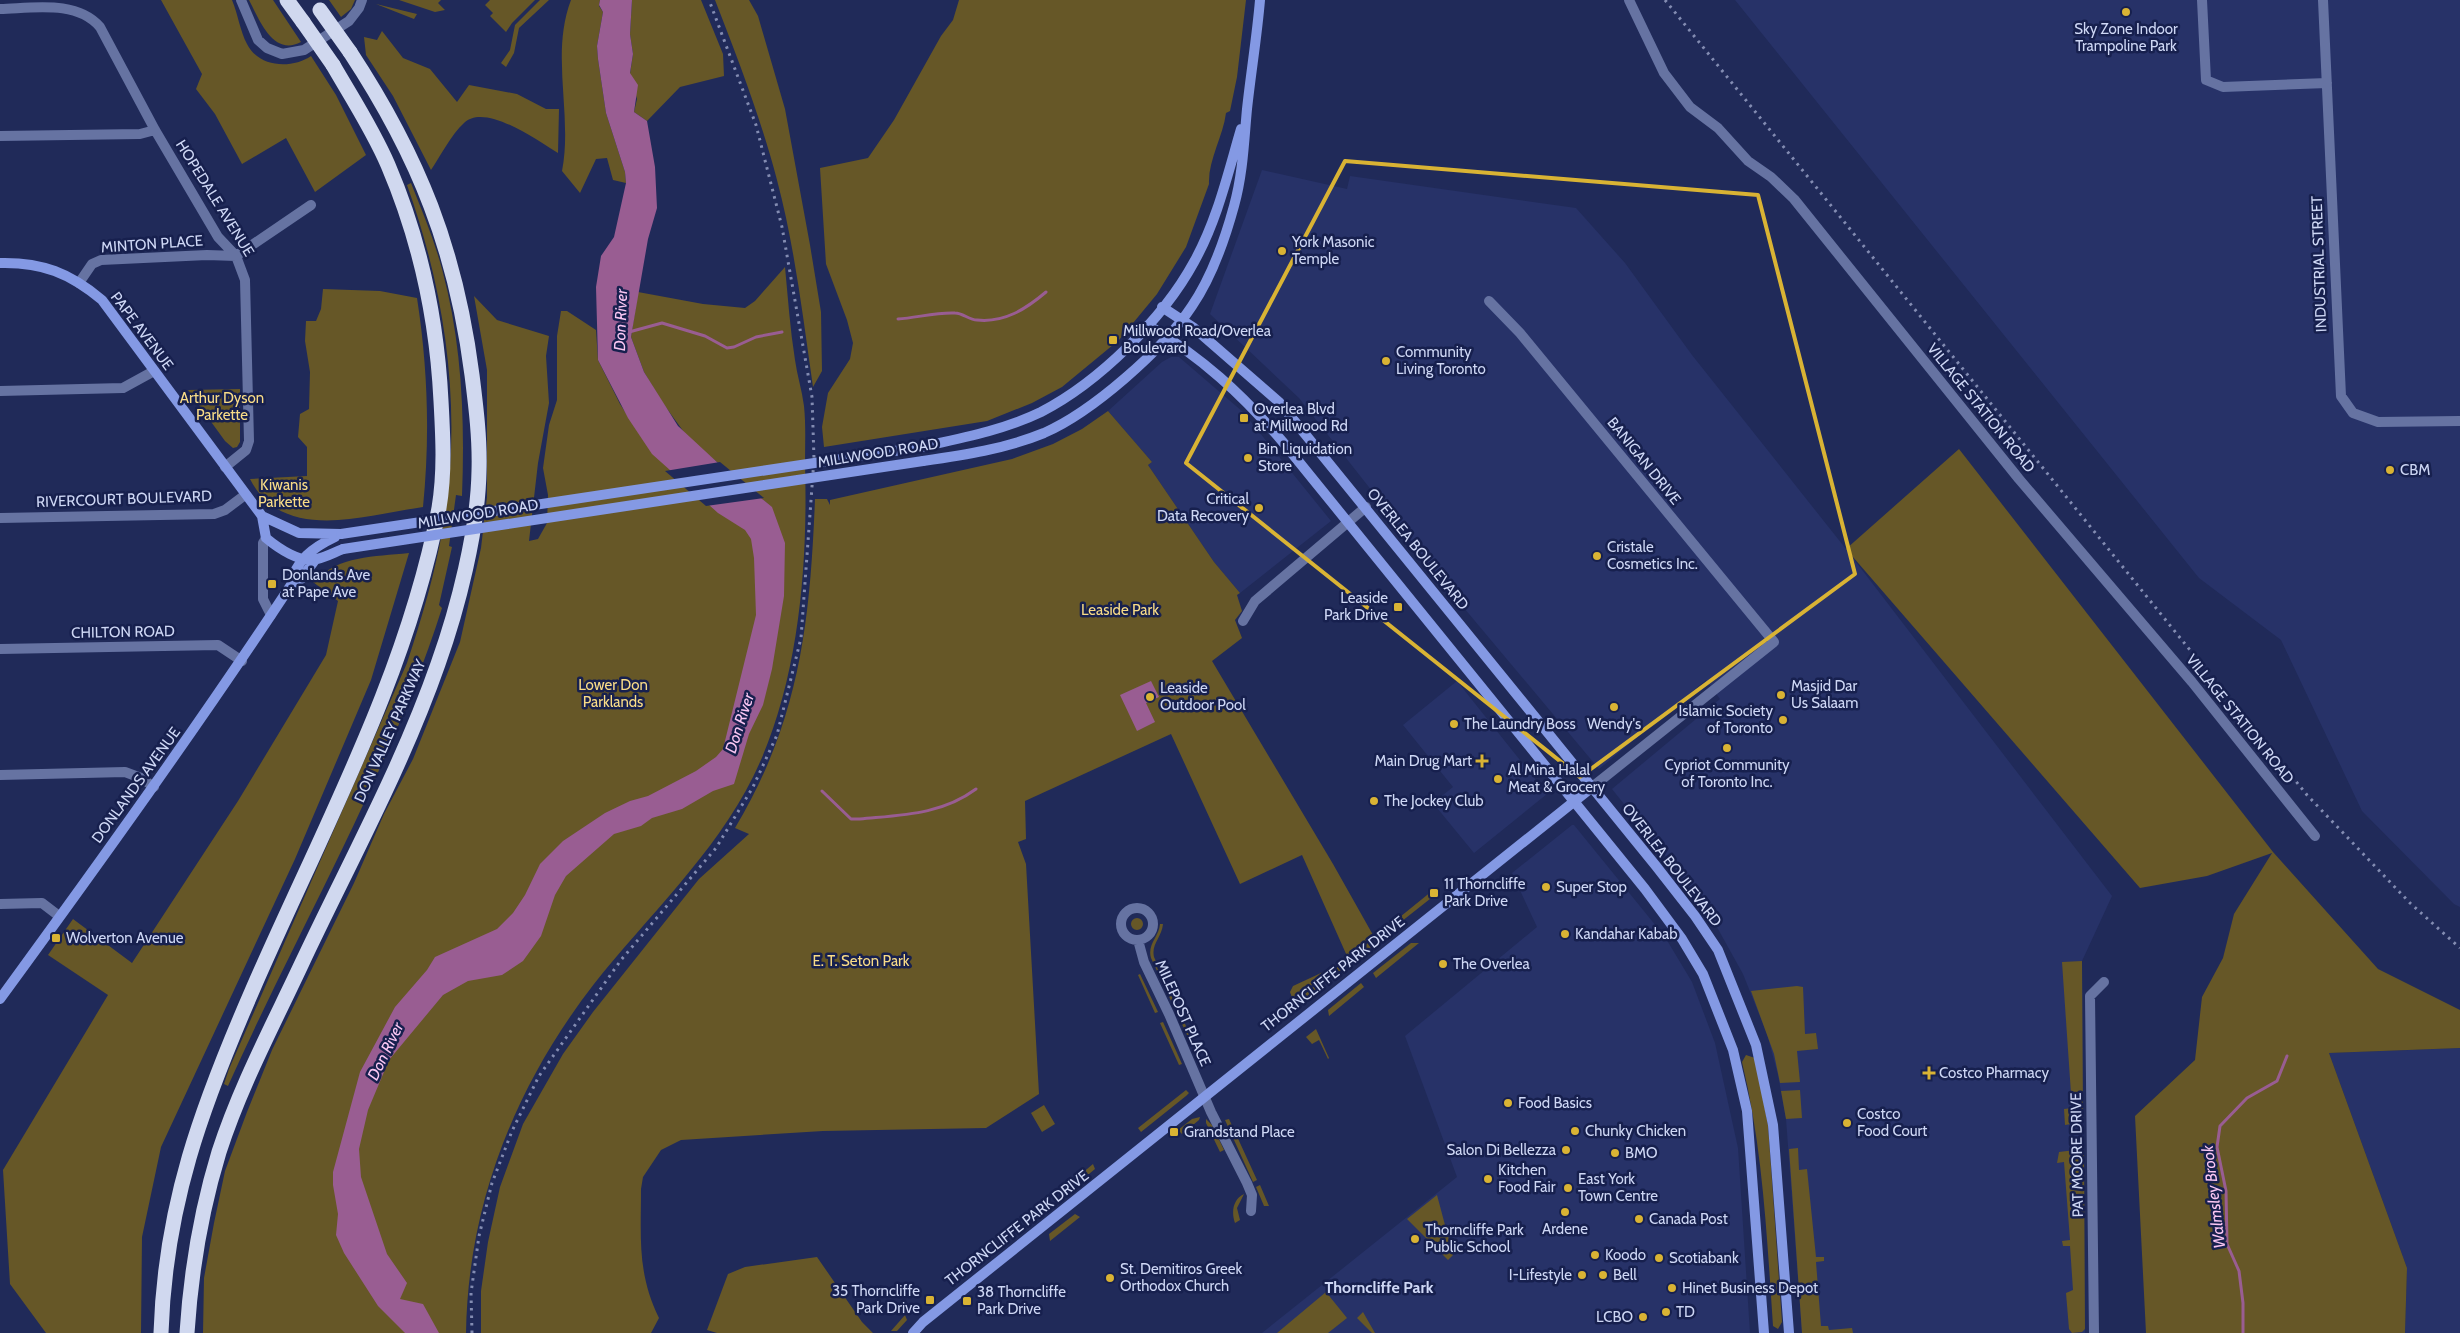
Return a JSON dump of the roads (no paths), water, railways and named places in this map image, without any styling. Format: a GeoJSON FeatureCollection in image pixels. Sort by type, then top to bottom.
{"type":"FeatureCollection","features":[{"type":"Feature","properties":{"kind":"highway","name":"DON VALLEY PARKWAY"},"geometry":{"type":"LineString","coordinates":[[162,1333],[165,1269],[173,1218],[198,1122],[267,956],[354,767],[381,701],[415,605],[439,507],[443,476],[443,437],[437,347],[428,289],[406,212],[388,164],[367,122],[333,65],[287,0]]}},
{"type":"Feature","properties":{"kind":"highway","name":"DON VALLEY PARKWAY"},"geometry":{"type":"LineString","coordinates":[[187,1333],[198,1232],[221,1148],[258,1056],[421,711],[454,614],[477,504],[479,462],[475,399],[465,326],[449,255],[416,169],[393,120],[350,52],[317,5]]}},
{"type":"Feature","properties":{"kind":"main road","name":"MILLWOOD ROAD"},"geometry":{"type":"LineString","coordinates":[[315,560],[343,549],[986,451],[1045,433],[1088,408],[1136,369],[1181,320],[1191,307],[1207,278],[1234,206],[1241,174],[1260,0]]}},
{"type":"Feature","properties":{"kind":"main road","name":"MILLWOOD ROAD"},"geometry":{"type":"LineString","coordinates":[[341,534],[921,447],[980,434],[1040,412],[1080,389],[1119,356],[1148,325],[1178,288],[1195,261],[1223,192],[1248,107]]}},
{"type":"Feature","properties":{"kind":"main road","name":"PAPE AVENUE"},"geometry":{"type":"LineString","coordinates":[[0,263],[36,264],[59,272],[79,283],[110,308],[154,371],[262,516],[300,533],[341,534]]}},
{"type":"Feature","properties":{"kind":"main road","name":"OVERLEA BOULEVARD"},"geometry":{"type":"LineString","coordinates":[[1162,306],[1280,402],[1656,866],[1695,916],[1718,950],[1756,1045],[1773,1125],[1789,1333]]}},
{"type":"Feature","properties":{"kind":"main road"},"geometry":{"type":"LineString","coordinates":[[1148,325],[1196,358],[1247,400],[1573,801],[1682,939],[1702,974],[1720,1014],[1733,1050],[1747,1111],[1764,1333]]}},
{"type":"Feature","properties":{"kind":"main road","name":"PAPE AVENUE"},"geometry":{"type":"LineString","coordinates":[[262,516],[266,538]]}},
{"type":"Feature","properties":{"kind":"main road","name":"DONLANDS AVENUE"},"geometry":{"type":"LineString","coordinates":[[292,585],[293,573],[303,559],[320,544],[341,534]]}},
{"type":"Feature","properties":{"kind":"main road"},"geometry":{"type":"LineString","coordinates":[[266,538],[282,550],[303,559],[315,560]]}},
{"type":"Feature","properties":{"kind":"main road","name":"DONLANDS AVENUE"},"geometry":{"type":"LineString","coordinates":[[0,998],[154,787],[242,662],[292,585],[301,578],[315,560]]}},
{"type":"Feature","properties":{"kind":"main road","name":"THORNCLIFFE PARK DRIVE"},"geometry":{"type":"LineString","coordinates":[[913,1333],[923,1322],[1204,1096],[1573,801],[1592,788]]}},
{"type":"Feature","properties":{"kind":"street"},"geometry":{"type":"LineString","coordinates":[[240,0],[258,40],[267,48],[282,54],[304,50],[349,21],[359,8],[362,0]]}},
{"type":"Feature","properties":{"kind":"street","name":"VILLAGE STATION ROAD"},"geometry":{"type":"LineString","coordinates":[[1629,0],[1664,73],[1690,107],[1718,128],[1748,161],[1771,177],[1794,199],[2019,480],[2192,682],[2315,836]]}},
{"type":"Feature","properties":{"kind":"street"},"geometry":{"type":"LineString","coordinates":[[2202,0],[2206,80],[2223,88],[2327,83]]}},
{"type":"Feature","properties":{"kind":"street","name":"INDUSTRIAL STREET"},"geometry":{"type":"LineString","coordinates":[[2323,0],[2341,396],[2353,413],[2375,422],[2460,421]]}},
{"type":"Feature","properties":{"kind":"street","name":"HOPEDALE AVENUE"},"geometry":{"type":"LineString","coordinates":[[0,10],[71,7],[93,18],[100,27],[155,130],[218,237],[236,256],[245,280],[249,441],[246,450],[225,467]]}},
{"type":"Feature","properties":{"kind":"street"},"geometry":{"type":"LineString","coordinates":[[0,136],[140,134],[155,130]]}},
{"type":"Feature","properties":{"kind":"street"},"geometry":{"type":"LineString","coordinates":[[236,256],[311,206]]}},
{"type":"Feature","properties":{"kind":"street","name":"MINTON PLACE"},"geometry":{"type":"LineString","coordinates":[[79,283],[92,264],[101,260],[207,255],[236,256]]}},
{"type":"Feature","properties":{"kind":"street","name":"BANIGAN DRIVE"},"geometry":{"type":"LineString","coordinates":[[1489,301],[1520,333],[1774,642]]}},
{"type":"Feature","properties":{"kind":"street"},"geometry":{"type":"LineString","coordinates":[[0,390],[123,388],[154,371]]}},
{"type":"Feature","properties":{"kind":"street","name":"RIVERCOURT BOULEVARD"},"geometry":{"type":"LineString","coordinates":[[0,518],[214,514],[225,510],[245,495]]}},
{"type":"Feature","properties":{"kind":"street"},"geometry":{"type":"LineString","coordinates":[[1243,621],[1254,600],[1366,507]]}},
{"type":"Feature","properties":{"kind":"street"},"geometry":{"type":"LineString","coordinates":[[266,538],[263,543],[263,599],[271,615]]}},
{"type":"Feature","properties":{"kind":"street","name":"THORNCLIFFE PARK DRIVE"},"geometry":{"type":"LineString","coordinates":[[1592,788],[1774,642]]}},
{"type":"Feature","properties":{"kind":"street","name":"CHILTON ROAD"},"geometry":{"type":"LineString","coordinates":[[0,649],[218,645],[242,662]]}},
{"type":"Feature","properties":{"kind":"street"},"geometry":{"type":"LineString","coordinates":[[0,775],[125,772],[141,778],[154,787]]}},
{"type":"Feature","properties":{"kind":"street"},"geometry":{"type":"LineString","coordinates":[[0,904],[42,903],[60,916]]}},
{"type":"Feature","properties":{"kind":"street","name":"MILEPOST PLACE"},"geometry":{"type":"LineString","coordinates":[[1138,940],[1144,962],[1169,1014],[1204,1096]]}},
{"type":"Feature","properties":{"kind":"street","name":"PAT MOORE DRIVE"},"geometry":{"type":"LineString","coordinates":[[2094,1333],[2090,996],[2104,982]]}},
{"type":"Feature","properties":{"kind":"street"},"geometry":{"type":"LineString","coordinates":[[1204,1096],[1252,1195],[1251,1211]]}},
{"type":"Feature","properties":{"kind":"water","name":"Don River"},"geometry":{"type":"Polygon","coordinates":[[[600,0],[632,0],[630,34],[633,54],[630,73],[638,85],[634,112],[647,121],[655,167],[657,208],[648,239],[631,337],[644,372],[678,426],[718,463],[772,507],[785,543],[784,596],[772,669],[763,705],[749,734],[734,784],[713,791],[682,809],[652,818],[641,826],[614,834],[566,876],[555,895],[541,936],[523,961],[502,975],[468,981],[443,995],[389,1060],[368,1110],[359,1149],[361,1177],[387,1254],[407,1283],[400,1299],[423,1304],[439,1333],[405,1333],[378,1306],[344,1253],[336,1235],[338,1214],[333,1185],[333,1172],[360,1072],[395,1007],[427,970],[435,957],[497,929],[513,913],[525,895],[540,864],[563,841],[605,813],[630,801],[648,796],[696,771],[716,757],[723,749],[756,615],[754,558],[751,539],[745,530],[718,513],[652,454],[628,418],[598,360],[596,287],[601,256],[614,237],[626,183],[625,172],[606,113],[598,59],[597,46],[603,12],[599,5],[600,0]]]}},
{"type":"Feature","properties":{"kind":"water"},"geometry":{"type":"Polygon","coordinates":[[[1151,681],[1159,697],[1146,703],[1155,722],[1137,731],[1120,695],[1151,681]]]}},
{"type":"Feature","properties":{"kind":"waterway"},"geometry":{"type":"LineString","coordinates":[[898,319],[948,313],[958,313],[974,320],[996,319],[1022,309],[1046,292]]}},
{"type":"Feature","properties":{"kind":"waterway","name":"Don River"},"geometry":{"type":"LineString","coordinates":[[629,332],[662,323],[705,336],[727,348],[734,347],[756,337],[782,332]]}},
{"type":"Feature","properties":{"kind":"waterway"},"geometry":{"type":"LineString","coordinates":[[822,791],[851,819],[860,819],[905,815],[935,809],[963,798],[976,789]]}},
{"type":"Feature","properties":{"kind":"waterway","name":"Walmsley Brook"},"geometry":{"type":"LineString","coordinates":[[2243,1333],[2243,1303],[2239,1271],[2227,1244],[2226,1191],[2217,1147],[2220,1126],[2247,1098],[2277,1081],[2287,1056]]}},
{"type":"Feature","properties":{"kind":"railway"},"geometry":{"type":"LineString","coordinates":[[472,1333],[471,1293],[479,1236],[492,1183],[512,1131],[539,1076],[621,960],[716,848],[753,787],[777,735],[801,638],[814,459],[812,397],[782,227],[756,125],[709,0]]}},
{"type":"Feature","properties":{"kind":"railway"},"geometry":{"type":"LineString","coordinates":[[1665,0],[2307,795],[2410,903],[2460,948]]}},
{"type":"Feature","properties":{"kind":"place","name":"Sky Zone Indoor Trampoline Park"},"geometry":{"type":"Point","coordinates":[2126,12]}},
{"type":"Feature","properties":{"kind":"place","name":"York Masonic Temple"},"geometry":{"type":"Point","coordinates":[1282,251]}},
{"type":"Feature","properties":{"kind":"place","name":"Millwood Road/Overlea Boulevard"},"geometry":{"type":"Point","coordinates":[1113,340]}},
{"type":"Feature","properties":{"kind":"place","name":"Community Living Toronto"},"geometry":{"type":"Point","coordinates":[1386,361]}},
{"type":"Feature","properties":{"kind":"place","name":"Overlea Blvd at Millwood Rd"},"geometry":{"type":"Point","coordinates":[1244,418]}},
{"type":"Feature","properties":{"kind":"place","name":"Bin Liquidation Store"},"geometry":{"type":"Point","coordinates":[1248,458]}},
{"type":"Feature","properties":{"kind":"place","name":"CBM"},"geometry":{"type":"Point","coordinates":[2390,470]}},
{"type":"Feature","properties":{"kind":"place","name":"Critical Data Recovery"},"geometry":{"type":"Point","coordinates":[1259,508]}},
{"type":"Feature","properties":{"kind":"place","name":"Cristale Cosmetics Inc."},"geometry":{"type":"Point","coordinates":[1597,556]}},
{"type":"Feature","properties":{"kind":"place","name":"Donlands Ave at Pape Ave"},"geometry":{"type":"Point","coordinates":[272,584]}},
{"type":"Feature","properties":{"kind":"place","name":"Leaside Park Drive"},"geometry":{"type":"Point","coordinates":[1398,607]}},
{"type":"Feature","properties":{"kind":"place","name":"Masjid Dar Us Salaam"},"geometry":{"type":"Point","coordinates":[1781,695]}},
{"type":"Feature","properties":{"kind":"place","name":"Leaside Outdoor Pool"},"geometry":{"type":"Point","coordinates":[1150,697]}},
{"type":"Feature","properties":{"kind":"place","name":"Wendy's"},"geometry":{"type":"Point","coordinates":[1614,707]}},
{"type":"Feature","properties":{"kind":"place","name":"Islamic Society of Toronto"},"geometry":{"type":"Point","coordinates":[1783,720]}},
{"type":"Feature","properties":{"kind":"place","name":"The Laundry Boss"},"geometry":{"type":"Point","coordinates":[1454,724]}},
{"type":"Feature","properties":{"kind":"place","name":"Cypriot Community of Toronto Inc."},"geometry":{"type":"Point","coordinates":[1727,748]}},
{"type":"Feature","properties":{"kind":"place","name":"Main Drug Mart"},"geometry":{"type":"Point","coordinates":[1482,761]}},
{"type":"Feature","properties":{"kind":"place","name":"Al Mina Halal Meat & Grocery"},"geometry":{"type":"Point","coordinates":[1498,779]}},
{"type":"Feature","properties":{"kind":"place","name":"The Jockey Club"},"geometry":{"type":"Point","coordinates":[1374,801]}},
{"type":"Feature","properties":{"kind":"place","name":"Super Stop"},"geometry":{"type":"Point","coordinates":[1546,887]}},
{"type":"Feature","properties":{"kind":"place","name":"11 Thorncliffe Park Drive"},"geometry":{"type":"Point","coordinates":[1434,893]}},
{"type":"Feature","properties":{"kind":"place","name":"Kandahar Kabab"},"geometry":{"type":"Point","coordinates":[1565,934]}},
{"type":"Feature","properties":{"kind":"place","name":"Wolverton Avenue"},"geometry":{"type":"Point","coordinates":[56,938]}},
{"type":"Feature","properties":{"kind":"place","name":"The Overlea"},"geometry":{"type":"Point","coordinates":[1443,964]}},
{"type":"Feature","properties":{"kind":"place","name":"Costco Pharmacy"},"geometry":{"type":"Point","coordinates":[1929,1073]}},
{"type":"Feature","properties":{"kind":"place","name":"Food Basics"},"geometry":{"type":"Point","coordinates":[1508,1103]}},
{"type":"Feature","properties":{"kind":"place","name":"Costco Food Court"},"geometry":{"type":"Point","coordinates":[1847,1123]}},
{"type":"Feature","properties":{"kind":"place","name":"Chunky Chicken"},"geometry":{"type":"Point","coordinates":[1575,1131]}},
{"type":"Feature","properties":{"kind":"place","name":"Grandstand Place"},"geometry":{"type":"Point","coordinates":[1174,1132]}},
{"type":"Feature","properties":{"kind":"place","name":"Salon Di Bellezza"},"geometry":{"type":"Point","coordinates":[1566,1150]}},
{"type":"Feature","properties":{"kind":"place","name":"BMO"},"geometry":{"type":"Point","coordinates":[1615,1153]}},
{"type":"Feature","properties":{"kind":"place","name":"Kitchen Food Fair"},"geometry":{"type":"Point","coordinates":[1488,1179]}},
{"type":"Feature","properties":{"kind":"place","name":"East York Town Centre"},"geometry":{"type":"Point","coordinates":[1568,1188]}},
{"type":"Feature","properties":{"kind":"place","name":"Ardene"},"geometry":{"type":"Point","coordinates":[1565,1212]}},
{"type":"Feature","properties":{"kind":"place","name":"Canada Post"},"geometry":{"type":"Point","coordinates":[1639,1219]}},
{"type":"Feature","properties":{"kind":"place","name":"Thorncliffe Park Public School"},"geometry":{"type":"Point","coordinates":[1415,1239]}},
{"type":"Feature","properties":{"kind":"place","name":"Koodo"},"geometry":{"type":"Point","coordinates":[1595,1255]}},
{"type":"Feature","properties":{"kind":"place","name":"Scotiabank"},"geometry":{"type":"Point","coordinates":[1659,1258]}},
{"type":"Feature","properties":{"kind":"place","name":"I-Lifestyle"},"geometry":{"type":"Point","coordinates":[1582,1275]}},
{"type":"Feature","properties":{"kind":"place","name":"Bell"},"geometry":{"type":"Point","coordinates":[1603,1275]}},
{"type":"Feature","properties":{"kind":"place","name":"St. Demitiros Greek Orthodox Church"},"geometry":{"type":"Point","coordinates":[1110,1278]}},
{"type":"Feature","properties":{"kind":"place","name":"Hinet Business Depot"},"geometry":{"type":"Point","coordinates":[1672,1288]}},
{"type":"Feature","properties":{"kind":"place","name":"35 Thorncliffe Park Drive"},"geometry":{"type":"Point","coordinates":[930,1300]}},
{"type":"Feature","properties":{"kind":"place","name":"38 Thorncliffe Park Drive"},"geometry":{"type":"Point","coordinates":[967,1301]}},
{"type":"Feature","properties":{"kind":"place","name":"TD"},"geometry":{"type":"Point","coordinates":[1666,1312]}},
{"type":"Feature","properties":{"kind":"place","name":"LCBO"},"geometry":{"type":"Point","coordinates":[1643,1317]}},
{"type":"Feature","properties":{"kind":"district","name":"Thorncliffe Park"},"geometry":{"type":"Point","coordinates":[1379,1287]}},
{"type":"Feature","properties":{"kind":"park label","name":"Arthur Dyson Parkette"},"geometry":{"type":"Point","coordinates":[222,406]}},
{"type":"Feature","properties":{"kind":"park label","name":"Kiwanis Parkette"},"geometry":{"type":"Point","coordinates":[284,494]}},
{"type":"Feature","properties":{"kind":"park label","name":"Leaside Park"},"geometry":{"type":"Point","coordinates":[1120,610]}},
{"type":"Feature","properties":{"kind":"park label","name":"Lower Don Parklands"},"geometry":{"type":"Point","coordinates":[613,694]}},
{"type":"Feature","properties":{"kind":"park label","name":"E. T. Seton Park"},"geometry":{"type":"Point","coordinates":[861,961]}}]}
